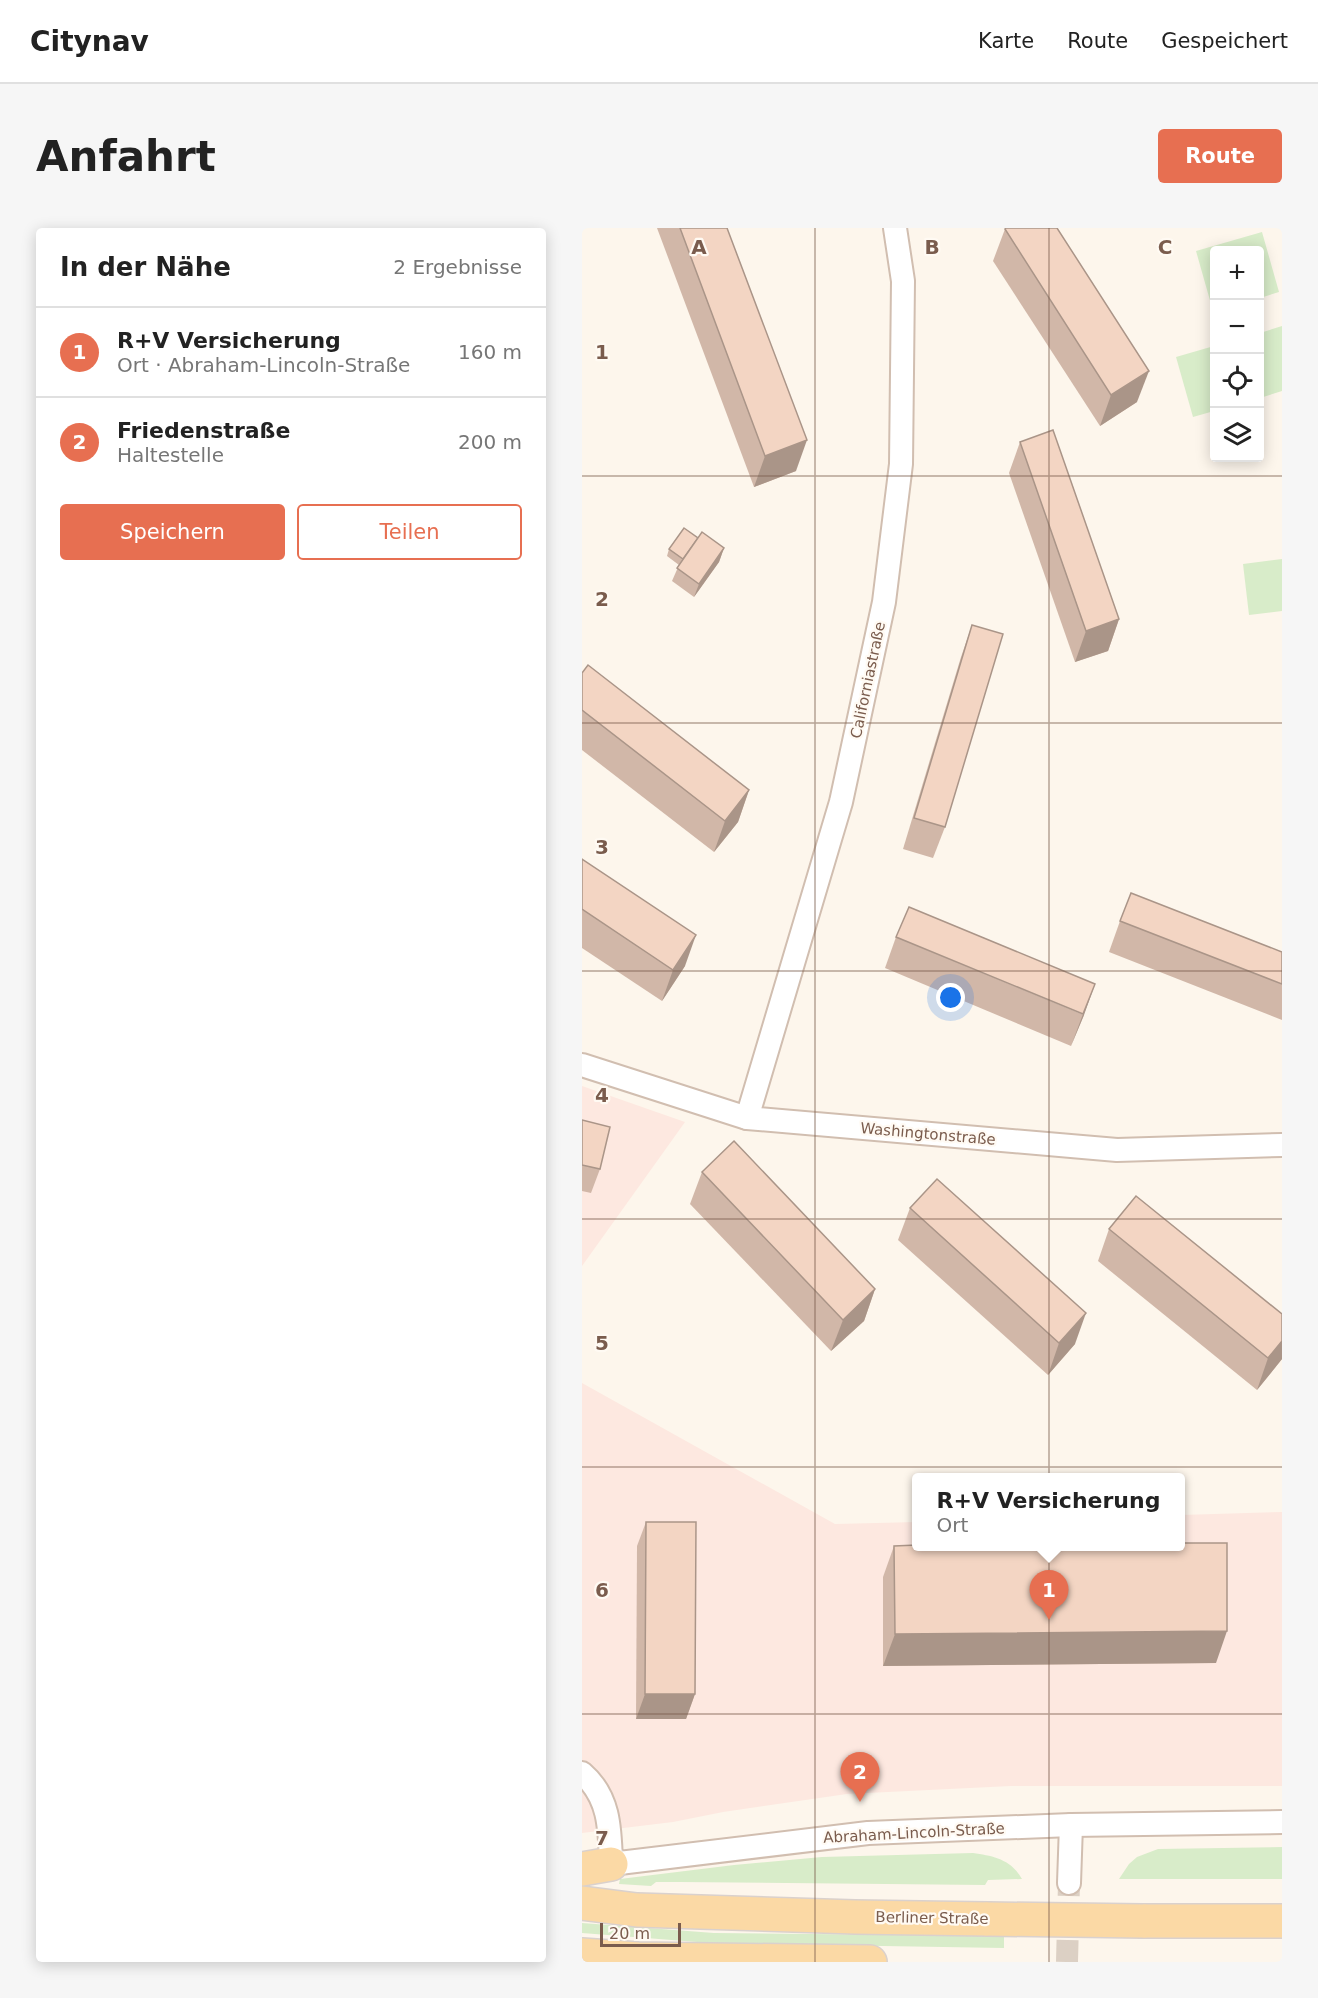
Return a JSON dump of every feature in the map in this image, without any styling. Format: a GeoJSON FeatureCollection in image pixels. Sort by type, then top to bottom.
{"type":"FeatureCollection","features":[{"type":"Feature","properties":{"kind":"main road","name":"Berliner Straße"},"geometry":{"type":"LineString","coordinates":[[582,1903],[637,1910],[855,1917],[1282,1921]]}},
{"type":"Feature","properties":{"kind":"main road"},"geometry":{"type":"LineString","coordinates":[[582,1955],[643,1960],[870,1962]]}},
{"type":"Feature","properties":{"kind":"street","name":"Californiastraße"},"geometry":{"type":"LineString","coordinates":[[747,1119],[841,802],[884,602],[901,464],[903,281],[896,228]]}},
{"type":"Feature","properties":{"kind":"street","name":"Washingtonstraße"},"geometry":{"type":"LineString","coordinates":[[582,1065],[747,1119],[1117,1150],[1282,1145]]}},
{"type":"Feature","properties":{"kind":"street","name":"Abraham-Lincoln-Straße"},"geometry":{"type":"LineString","coordinates":[[582,1773],[602,1801],[609,1819],[597,1866],[868,1833],[1071,1825],[1282,1822]]}},
{"type":"Feature","properties":{"kind":"street"},"geometry":{"type":"LineString","coordinates":[[1069,1883],[1071,1825]]}},
{"type":"Feature","properties":{"kind":"shaded area"},"geometry":{"type":"Polygon","coordinates":[[[582,1086],[685,1122],[582,1266],[582,1086]]]}},
{"type":"Feature","properties":{"kind":"shaded area"},"geometry":{"type":"Polygon","coordinates":[[[582,1383],[835,1524],[912,1522],[912,1551],[1185,1551],[1185,1515],[1282,1512],[1282,1786],[1011,1786],[847,1794],[723,1812],[673,1822],[582,1833],[582,1383]]]}},
{"type":"Feature","properties":{"kind":"green space"},"geometry":{"type":"Polygon","coordinates":[[[1262,232],[1279,292],[1264,297],[1264,246],[1213,246],[1262,232]]]}},
{"type":"Feature","properties":{"kind":"green space"},"geometry":{"type":"Polygon","coordinates":[[[1210,247],[1210,300],[1196,251],[1210,247]]]}},
{"type":"Feature","properties":{"kind":"green space"},"geometry":{"type":"Polygon","coordinates":[[[1282,326],[1282,391],[1264,397],[1264,354],[1264,332],[1282,326]]]}},
{"type":"Feature","properties":{"kind":"green space"},"geometry":{"type":"Polygon","coordinates":[[[1210,347],[1210,412],[1193,417],[1176,357],[1210,347]]]}},
{"type":"Feature","properties":{"kind":"green space"},"geometry":{"type":"Polygon","coordinates":[[[1282,559],[1282,611],[1249,615],[1243,564],[1282,559]]]}},
{"type":"Feature","properties":{"kind":"green space"},"geometry":{"type":"Polygon","coordinates":[[[1282,1847],[1282,1879],[1119,1879],[1137,1857],[1158,1849],[1282,1847]]]}},
{"type":"Feature","properties":{"kind":"green space"},"geometry":{"type":"Polygon","coordinates":[[[973,1853],[994,1857],[1007,1863],[1018,1872],[1022,1879],[988,1880],[985,1885],[679,1882],[656,1882],[651,1886],[619,1884],[620,1879],[822,1857],[973,1853]]]}},
{"type":"Feature","properties":{"kind":"green space"},"geometry":{"type":"Polygon","coordinates":[[[582,1923],[714,1933],[1004,1936],[1004,1948],[710,1943],[582,1933],[582,1923]]]}},
{"type":"Feature","properties":{"kind":"building"},"geometry":{"type":"Polygon","coordinates":[[[680,228],[727,228],[807,440],[765,456],[680,228]]]}},
{"type":"Feature","properties":{"kind":"building"},"geometry":{"type":"Polygon","coordinates":[[[1006,228],[1057,228],[1149,371],[1111,395],[1006,228]]]}},
{"type":"Feature","properties":{"kind":"building"},"geometry":{"type":"Polygon","coordinates":[[[1053,430],[1119,619],[1086,631],[1020,442],[1053,430]]]}},
{"type":"Feature","properties":{"kind":"building"},"geometry":{"type":"Polygon","coordinates":[[[684,528],[698,538],[683,559],[669,549],[684,528]]]}},
{"type":"Feature","properties":{"kind":"building"},"geometry":{"type":"Polygon","coordinates":[[[702,532],[724,548],[699,584],[677,568],[702,532]]]}},
{"type":"Feature","properties":{"kind":"building"},"geometry":{"type":"Polygon","coordinates":[[[972,625],[1003,634],[945,827],[914,818],[972,625]]]}},
{"type":"Feature","properties":{"kind":"building"},"geometry":{"type":"Polygon","coordinates":[[[588,665],[749,790],[725,821],[582,710],[582,673],[588,665]]]}},
{"type":"Feature","properties":{"kind":"building"},"geometry":{"type":"Polygon","coordinates":[[[582,859],[696,935],[673,970],[582,909],[582,859]]]}},
{"type":"Feature","properties":{"kind":"building"},"geometry":{"type":"Polygon","coordinates":[[[1131,893],[1282,952],[1282,984],[1120,921],[1131,893]]]}},
{"type":"Feature","properties":{"kind":"building"},"geometry":{"type":"Polygon","coordinates":[[[909,907],[1095,984],[1083,1014],[896,937],[909,907]]]}},
{"type":"Feature","properties":{"kind":"building"},"geometry":{"type":"Polygon","coordinates":[[[582,1120],[610,1127],[600,1169],[582,1165],[582,1120]]]}},
{"type":"Feature","properties":{"kind":"building"},"geometry":{"type":"Polygon","coordinates":[[[734,1141],[875,1289],[843,1320],[702,1172],[734,1141]]]}},
{"type":"Feature","properties":{"kind":"building"},"geometry":{"type":"Polygon","coordinates":[[[937,1179],[1086,1313],[1059,1343],[910,1208],[937,1179]]]}},
{"type":"Feature","properties":{"kind":"building"},"geometry":{"type":"Polygon","coordinates":[[[1136,1196],[1282,1314],[1282,1341],[1268,1358],[1109,1229],[1136,1196]]]}},
{"type":"Feature","properties":{"kind":"building"},"geometry":{"type":"Polygon","coordinates":[[[646,1522],[696,1522],[695,1694],[645,1694],[646,1522]]]}},
{"type":"Feature","properties":{"kind":"building"},"geometry":{"type":"Polygon","coordinates":[[[1185,1543],[1227,1543],[1227,1631],[895,1634],[894,1546],[912,1545],[912,1551],[1185,1551],[1185,1543]]]}},
{"type":"Feature","properties":{"kind":"tunnel"},"geometry":{"type":"LineString","coordinates":[[1067,1962],[1069,1883]]}},
{"type":"Feature","properties":{"kind":"place","name":"R+V Versicherung"},"geometry":{"type":"Point","coordinates":[1049,1620]}},
{"type":"Feature","properties":{"kind":"place","name":"Friedenstraße"},"geometry":{"type":"Point","coordinates":[860,1802]}}]}
